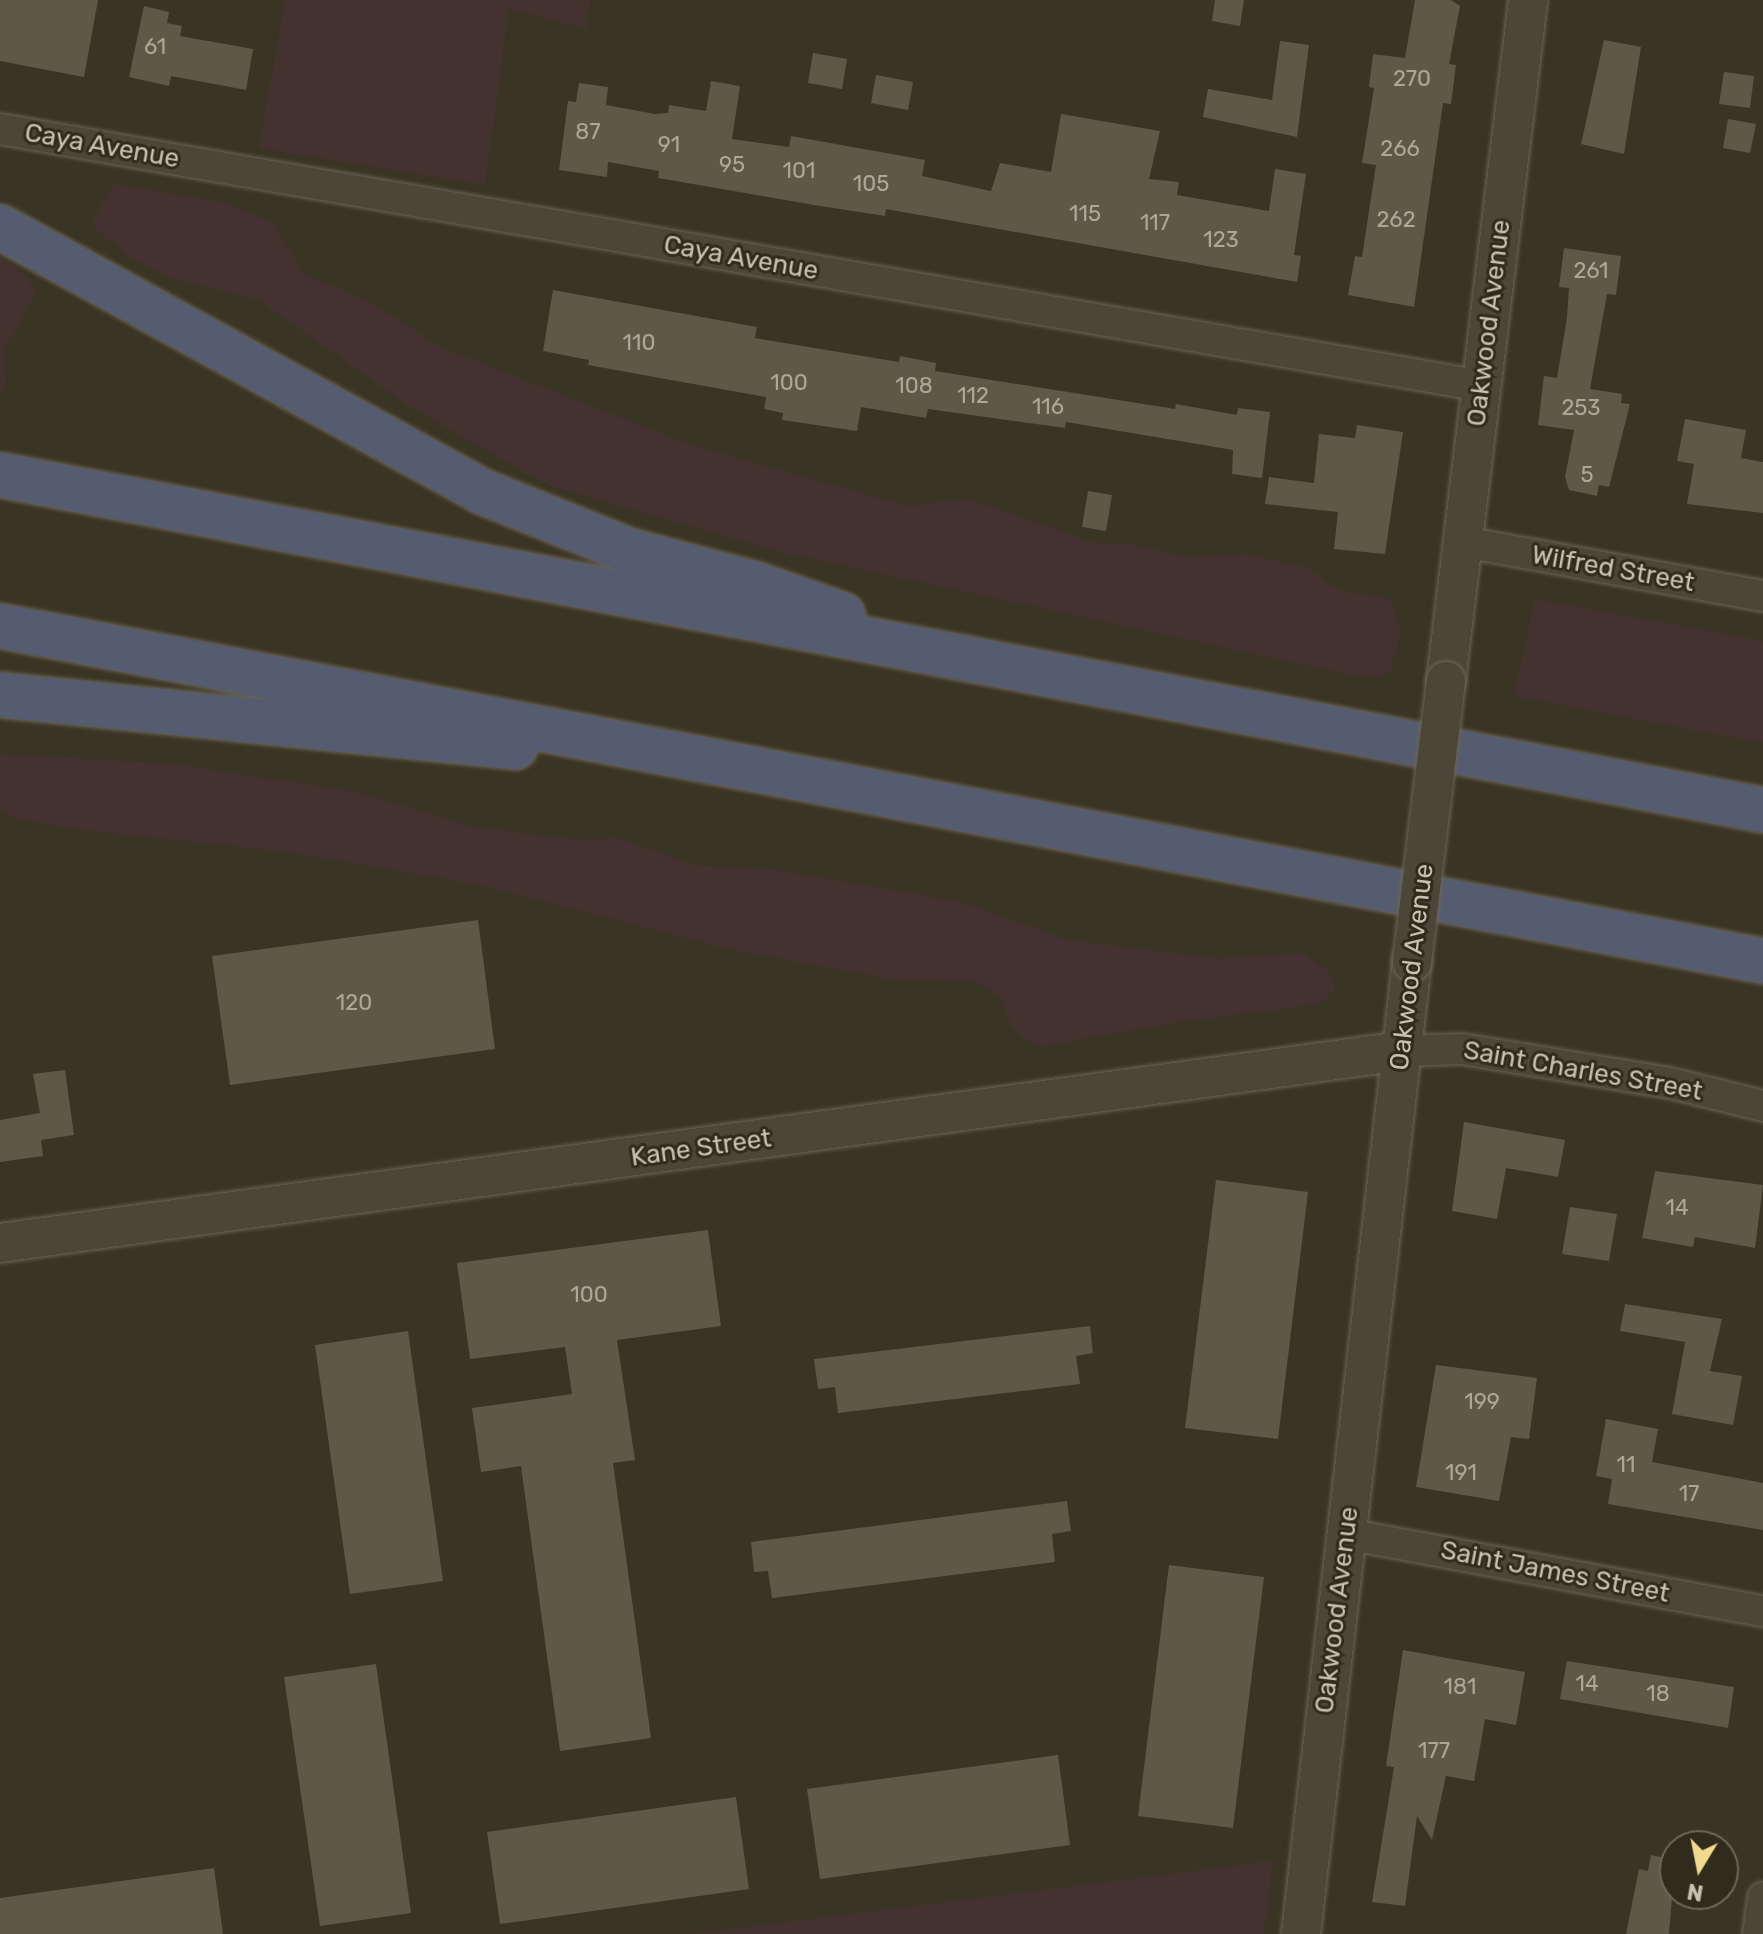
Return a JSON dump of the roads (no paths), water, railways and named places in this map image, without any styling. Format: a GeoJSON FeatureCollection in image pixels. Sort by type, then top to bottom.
{"type":"FeatureCollection","features":[{"type":"Feature","properties":{"kind":"highway"},"geometry":{"type":"LineString","coordinates":[[0,227],[483,492],[630,551],[790,595],[922,651]]}},
{"type":"Feature","properties":{"kind":"highway"},"geometry":{"type":"LineString","coordinates":[[0,475],[1763,810]]}},
{"type":"Feature","properties":{"kind":"highway"},"geometry":{"type":"LineString","coordinates":[[0,626],[1763,961]]}},
{"type":"Feature","properties":{"kind":"highway"},"geometry":{"type":"LineString","coordinates":[[0,695],[218,714],[468,745],[617,744]]}},
{"type":"Feature","properties":{"kind":"street","name":"Oakwood Avenue"},"geometry":{"type":"LineString","coordinates":[[1301,1934],[1412,962],[1528,0]]}},
{"type":"Feature","properties":{"kind":"street","name":"Caya Avenue"},"geometry":{"type":"LineString","coordinates":[[0,129],[1482,386]]}},
{"type":"Feature","properties":{"kind":"street","name":"Wilfred Street"},"geometry":{"type":"LineString","coordinates":[[1463,542],[1763,596]]}},
{"type":"Feature","properties":{"kind":"street","name":"Saint Charles Street"},"geometry":{"type":"LineString","coordinates":[[1402,1051],[1462,1049],[1670,1083],[1763,1106]]}},
{"type":"Feature","properties":{"kind":"street","name":"Kane Street"},"geometry":{"type":"LineString","coordinates":[[0,1243],[1402,1051]]}},
{"type":"Feature","properties":{"kind":"street","name":"Saint James Street"},"geometry":{"type":"LineString","coordinates":[[1346,1534],[1763,1611]]}},
{"type":"Feature","properties":{"kind":"street"},"geometry":{"type":"LineString","coordinates":[[1758,1934],[1763,1897]]}}]}
